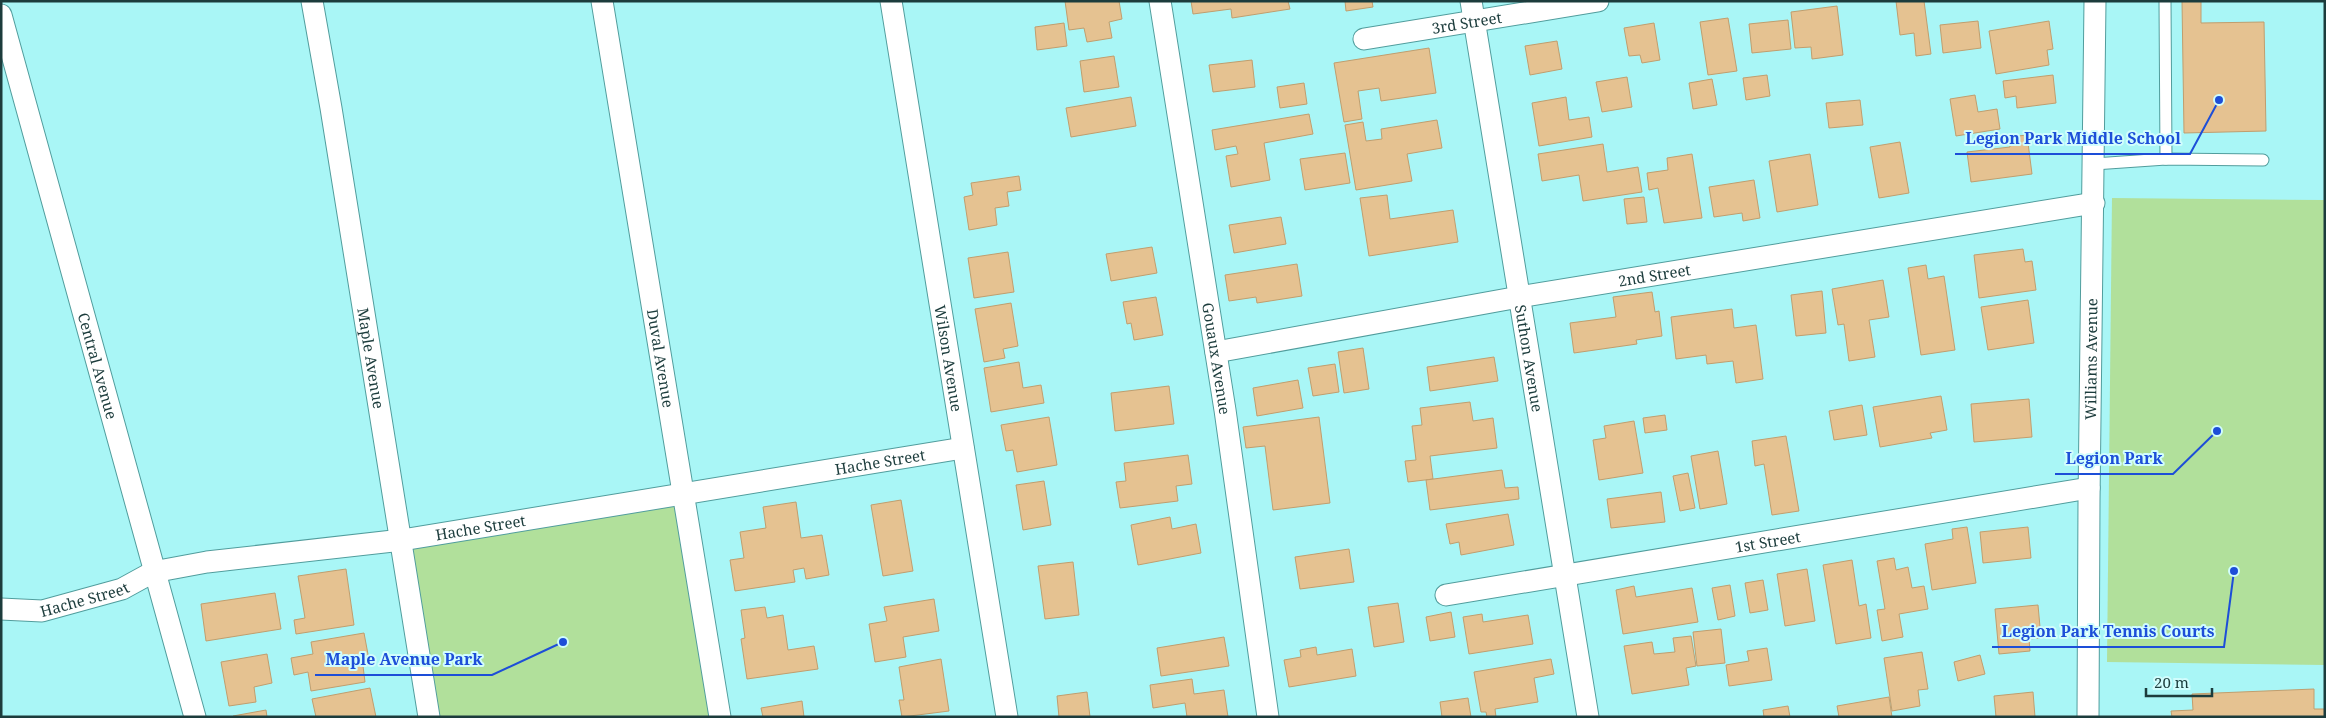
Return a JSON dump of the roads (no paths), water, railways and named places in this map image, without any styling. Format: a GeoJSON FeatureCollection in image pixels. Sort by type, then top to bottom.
{"type":"FeatureCollection","features":[{"type":"Feature","properties":{"kind":"street","name":"Maple Avenue"},"geometry":{"type":"LineString","coordinates":[[312,1],[402,540],[429,717]]}},
{"type":"Feature","properties":{"kind":"street","name":"Duval Avenue"},"geometry":{"type":"LineString","coordinates":[[602,1],[720,717]]}},
{"type":"Feature","properties":{"kind":"street","name":"Wilson Avenue"},"geometry":{"type":"LineString","coordinates":[[891,1],[1007,717]]}},
{"type":"Feature","properties":{"kind":"street","name":"Gouaux Avenue"},"geometry":{"type":"LineString","coordinates":[[1160,1],[1216,352],[1268,717]]}},
{"type":"Feature","properties":{"kind":"street","name":"3rd Street"},"geometry":{"type":"LineString","coordinates":[[1364,39],[1472,11],[1598,1]]}},
{"type":"Feature","properties":{"kind":"street","name":"Williams Avenue"},"geometry":{"type":"LineString","coordinates":[[2088,717],[2095,1]]}},
{"type":"Feature","properties":{"kind":"street","name":"Suthon Avenue"},"geometry":{"type":"LineString","coordinates":[[1472,11],[1588,717]]}},
{"type":"Feature","properties":{"kind":"street","name":"Central Avenue"},"geometry":{"type":"LineString","coordinates":[[1,15],[153,572],[195,717]]}},
{"type":"Feature","properties":{"kind":"street","name":"2nd Street"},"geometry":{"type":"LineString","coordinates":[[1216,352],[1519,297],[2094,204]]}},
{"type":"Feature","properties":{"kind":"street","name":"Hache Street"},"geometry":{"type":"LineString","coordinates":[[1,609],[42,610],[122,589],[153,572],[207,562],[402,540],[963,448]]}},
{"type":"Feature","properties":{"kind":"street","name":"1st Street"},"geometry":{"type":"LineString","coordinates":[[1446,595],[2089,488]]}},
{"type":"Feature","properties":{"kind":"lane"},"geometry":{"type":"LineString","coordinates":[[2165,1],[2166,159]]}},
{"type":"Feature","properties":{"kind":"lane"},"geometry":{"type":"LineString","coordinates":[[2094,164],[2166,159],[2264,160]]}},
{"type":"Feature","properties":{"kind":"place","name":"Legion Park Middle School"},"geometry":{"type":"Point","coordinates":[2219,100]}},
{"type":"Feature","properties":{"kind":"place","name":"Legion Park"},"geometry":{"type":"Point","coordinates":[2217,431]}},
{"type":"Feature","properties":{"kind":"place","name":"Legion Park Tennis Courts"},"geometry":{"type":"Point","coordinates":[2234,571]}},
{"type":"Feature","properties":{"kind":"place","name":"Maple Avenue Park"},"geometry":{"type":"Point","coordinates":[563,642]}}]}
